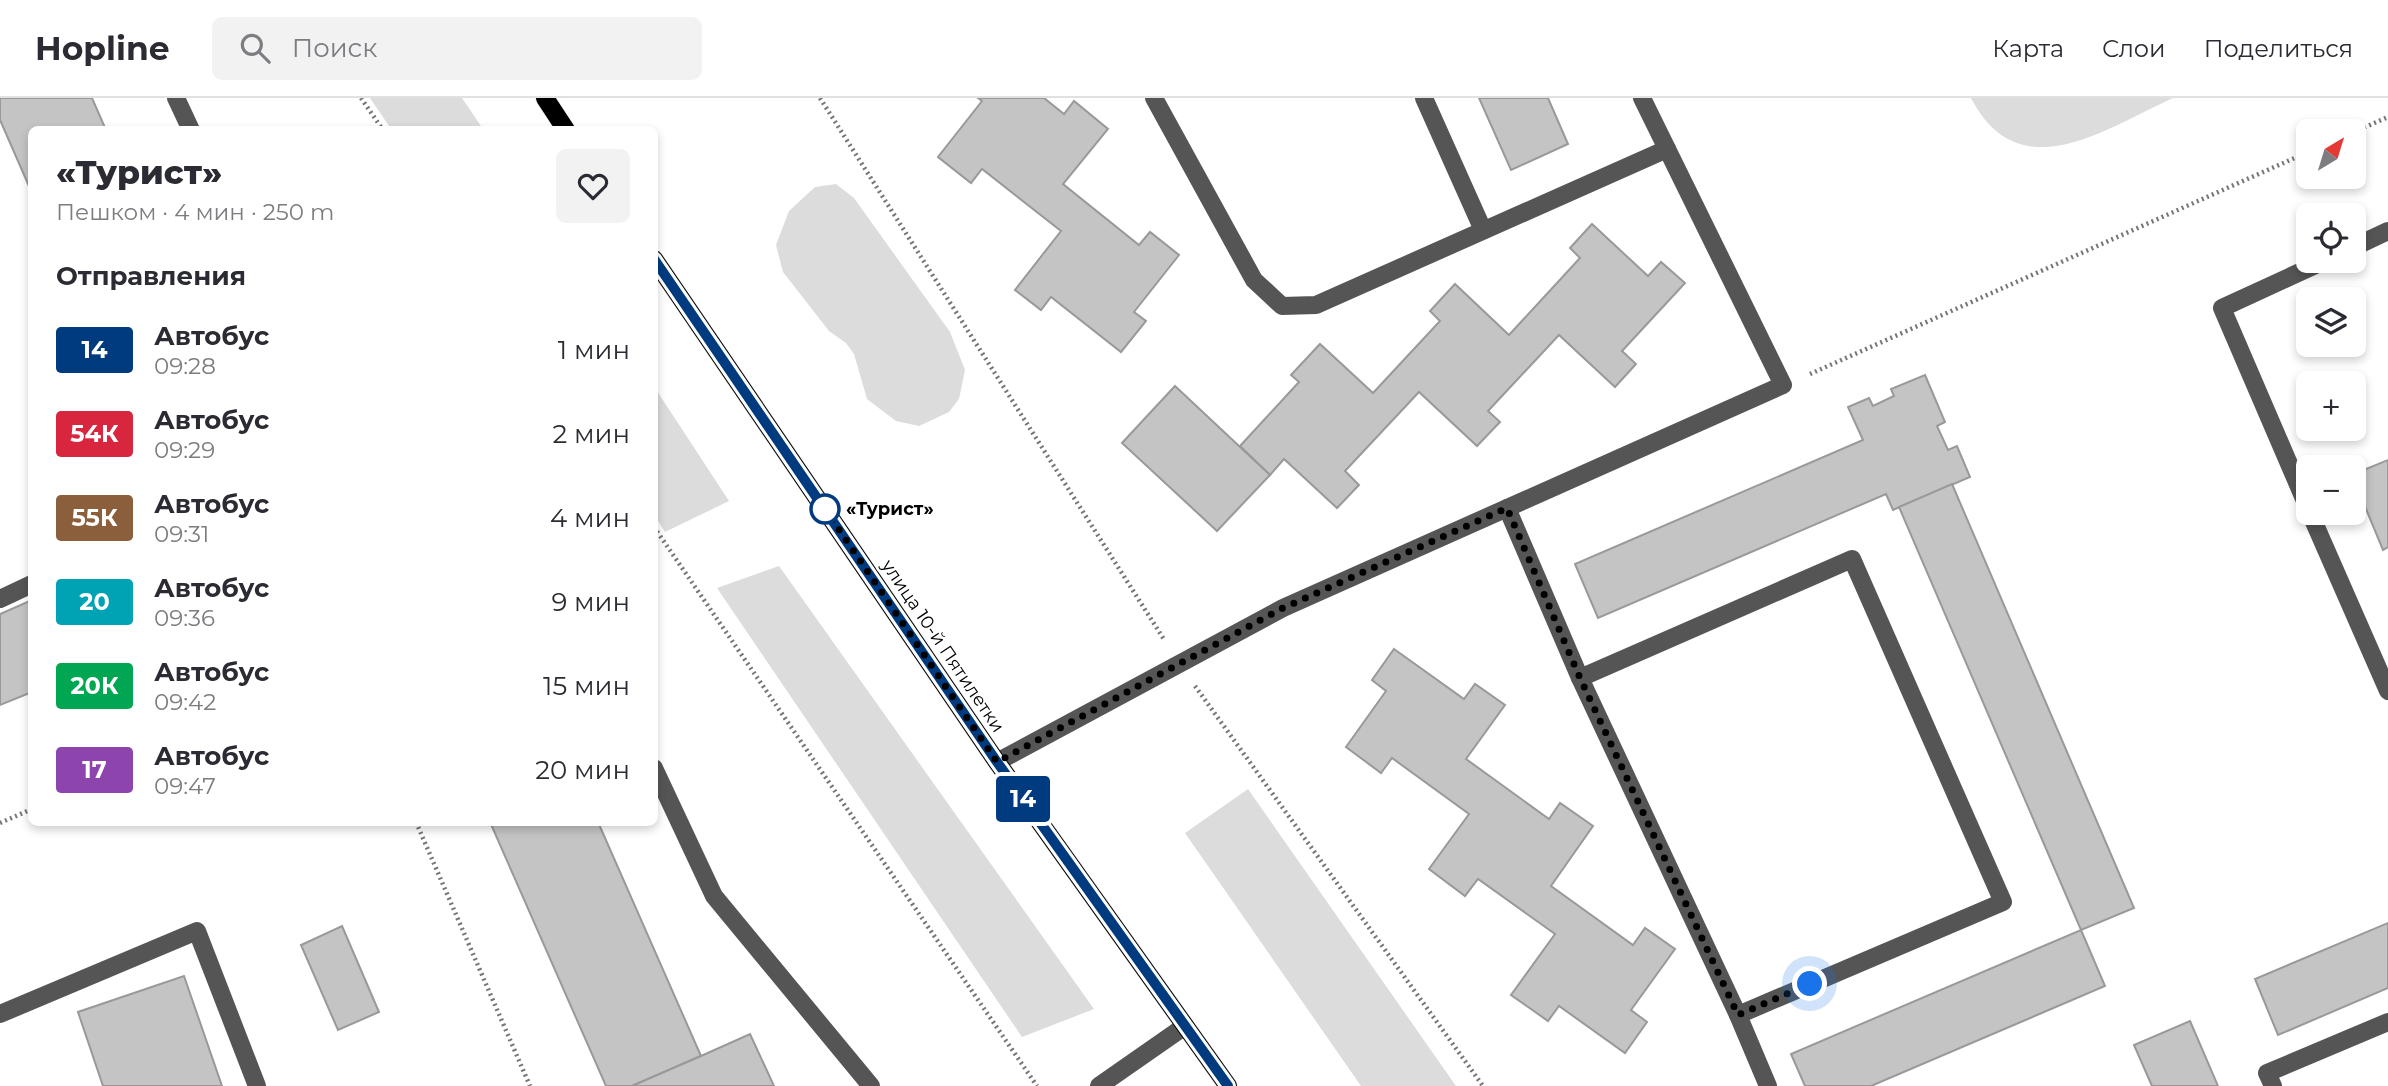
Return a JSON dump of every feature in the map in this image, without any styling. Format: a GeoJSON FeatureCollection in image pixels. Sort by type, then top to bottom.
{"type":"FeatureCollection","features":[{"type":"Feature","properties":{"kind":"main road"},"geometry":{"type":"LineString","coordinates":[[545,98],[563,126]]}},
{"type":"Feature","properties":{"kind":"main road","name":"улица 10-й Пятилетки"},"geometry":{"type":"LineString","coordinates":[[658,265],[997,762],[1228,1086]]}},
{"type":"Feature","properties":{"kind":"lane"},"geometry":{"type":"LineString","coordinates":[[176,98],[189,126]]}},
{"type":"Feature","properties":{"kind":"lane"},"geometry":{"type":"LineString","coordinates":[[1154,98],[1254,280],[1282,306],[1316,305],[1667,149]]}},
{"type":"Feature","properties":{"kind":"lane"},"geometry":{"type":"LineString","coordinates":[[1424,98],[1483,230]]}},
{"type":"Feature","properties":{"kind":"lane"},"geometry":{"type":"LineString","coordinates":[[997,762],[1283,608],[1783,386],[1642,98]]}},
{"type":"Feature","properties":{"kind":"lane"},"geometry":{"type":"LineString","coordinates":[[2366,241],[2388,231]]}},
{"type":"Feature","properties":{"kind":"lane"},"geometry":{"type":"LineString","coordinates":[[2296,480],[2221,308],[2298,273]]}},
{"type":"Feature","properties":{"kind":"lane"},"geometry":{"type":"LineString","coordinates":[[1507,508],[1580,678],[1738,1015],[1768,1086]]}},
{"type":"Feature","properties":{"kind":"lane"},"geometry":{"type":"LineString","coordinates":[[2315,525],[2388,691]]}},
{"type":"Feature","properties":{"kind":"lane"},"geometry":{"type":"LineString","coordinates":[[1580,678],[1852,559],[2003,902],[1738,1015]]}},
{"type":"Feature","properties":{"kind":"lane"},"geometry":{"type":"LineString","coordinates":[[0,598],[28,586]]}},
{"type":"Feature","properties":{"kind":"lane"},"geometry":{"type":"LineString","coordinates":[[658,776],[715,896],[872,1086]]}},
{"type":"Feature","properties":{"kind":"lane"},"geometry":{"type":"LineString","coordinates":[[0,1014],[197,932],[257,1086]]}},
{"type":"Feature","properties":{"kind":"lane"},"geometry":{"type":"LineString","coordinates":[[2273,1086],[2267,1073],[2388,1021]]}},
{"type":"Feature","properties":{"kind":"lane"},"geometry":{"type":"LineString","coordinates":[[1099,1086],[1185,1026]]}},
{"type":"Feature","properties":{"kind":"path"},"geometry":{"type":"LineString","coordinates":[[361,98],[380,126]]}},
{"type":"Feature","properties":{"kind":"path"},"geometry":{"type":"LineString","coordinates":[[820,98],[1179,664],[1483,1086]]}},
{"type":"Feature","properties":{"kind":"path"},"geometry":{"type":"LineString","coordinates":[[2366,127],[2388,117]]}},
{"type":"Feature","properties":{"kind":"path"},"geometry":{"type":"LineString","coordinates":[[1783,386],[2296,157]]}},
{"type":"Feature","properties":{"kind":"path"},"geometry":{"type":"LineString","coordinates":[[658,533],[1037,1086]]}},
{"type":"Feature","properties":{"kind":"path"},"geometry":{"type":"LineString","coordinates":[[0,823],[28,811]]}},
{"type":"Feature","properties":{"kind":"path"},"geometry":{"type":"LineString","coordinates":[[418,826],[530,1086]]}},
{"type":"Feature","properties":{"kind":"shaded area"},"geometry":{"type":"Polygon","coordinates":[[[370,98],[462,98],[481,126],[389,126],[370,98]]]}},
{"type":"Feature","properties":{"kind":"shaded area"},"geometry":{"type":"Polygon","coordinates":[[[1971,98],[2173,98],[2092,136],[2064,144],[2038,147],[2013,142],[1991,126],[1971,98]]]}},
{"type":"Feature","properties":{"kind":"shaded area"},"geometry":{"type":"Polygon","coordinates":[[[836,184],[854,198],[950,332],[965,370],[959,399],[949,412],[919,426],[896,421],[867,399],[854,354],[846,343],[829,331],[783,272],[776,245],[789,211],[815,187],[836,184]]]}},
{"type":"Feature","properties":{"kind":"shaded area"},"geometry":{"type":"Polygon","coordinates":[[[658,393],[729,501],[665,532],[658,521],[658,393]]]}},
{"type":"Feature","properties":{"kind":"shaded area"},"geometry":{"type":"Polygon","coordinates":[[[779,566],[1094,1009],[1022,1037],[717,588],[779,566]]]}},
{"type":"Feature","properties":{"kind":"shaded area"},"geometry":{"type":"Polygon","coordinates":[[[1248,789],[1456,1086],[1361,1086],[1185,833],[1248,789]]]}},
{"type":"Feature","properties":{"kind":"building"},"geometry":{"type":"Polygon","coordinates":[[[0,98],[92,98],[104,126],[28,126],[28,184],[0,120],[0,98]]]}},
{"type":"Feature","properties":{"kind":"building"},"geometry":{"type":"Polygon","coordinates":[[[978,98],[1044,98],[1064,114],[1074,101],[1108,129],[1063,184],[1139,245],[1150,232],[1179,255],[1134,312],[1146,321],[1121,352],[1051,297],[1041,310],[1015,290],[1061,231],[982,169],[971,183],[938,157],[982,101],[978,98]]]}},
{"type":"Feature","properties":{"kind":"building"},"geometry":{"type":"Polygon","coordinates":[[[1479,98],[1548,98],[1568,144],[1511,170],[1479,98]]]}},
{"type":"Feature","properties":{"kind":"building"},"geometry":{"type":"Polygon","coordinates":[[[1592,224],[1648,276],[1661,262],[1685,283],[1622,351],[1636,364],[1615,387],[1559,335],[1488,411],[1500,422],[1477,446],[1419,392],[1345,471],[1359,485],[1337,508],[1284,459],[1270,475],[1240,446],[1299,382],[1291,375],[1320,344],[1373,393],[1440,321],[1430,311],[1455,284],[1509,335],[1580,258],[1570,248],[1592,224]]]}},
{"type":"Feature","properties":{"kind":"building"},"geometry":{"type":"Polygon","coordinates":[[[1925,375],[1945,422],[1937,426],[1948,450],[1957,446],[1970,477],[1893,510],[1886,494],[1598,618],[1575,564],[1863,440],[1848,407],[1869,398],[1873,406],[1894,396],[1891,389],[1925,375]]]}},
{"type":"Feature","properties":{"kind":"building"},"geometry":{"type":"Polygon","coordinates":[[[1175,386],[1270,475],[1217,531],[1122,443],[1175,386]]]}},
{"type":"Feature","properties":{"kind":"building"},"geometry":{"type":"Polygon","coordinates":[[[2388,460],[2388,547],[2383,550],[2366,509],[2366,469],[2388,460]]]}},
{"type":"Feature","properties":{"kind":"building"},"geometry":{"type":"Polygon","coordinates":[[[1952,484],[2134,908],[2081,930],[1899,507],[1952,484]]]}},
{"type":"Feature","properties":{"kind":"building"},"geometry":{"type":"Polygon","coordinates":[[[28,602],[28,694],[0,705],[0,614],[28,602]]]}},
{"type":"Feature","properties":{"kind":"building"},"geometry":{"type":"Polygon","coordinates":[[[1394,649],[1464,699],[1475,684],[1505,705],[1466,759],[1549,819],[1560,803],[1593,826],[1551,886],[1633,945],[1645,928],[1675,949],[1631,1010],[1647,1022],[1625,1053],[1559,1006],[1548,1021],[1511,995],[1555,934],[1478,879],[1465,896],[1429,869],[1469,814],[1392,758],[1381,773],[1346,747],[1386,691],[1372,680],[1394,649]]]}},
{"type":"Feature","properties":{"kind":"building"},"geometry":{"type":"Polygon","coordinates":[[[492,826],[600,826],[701,1056],[632,1086],[606,1086],[492,826]]]}},
{"type":"Feature","properties":{"kind":"building"},"geometry":{"type":"Polygon","coordinates":[[[2388,923],[2388,988],[2278,1035],[2255,979],[2388,923]]]}},
{"type":"Feature","properties":{"kind":"building"},"geometry":{"type":"Polygon","coordinates":[[[342,926],[379,1012],[338,1030],[301,945],[342,926]]]}},
{"type":"Feature","properties":{"kind":"building"},"geometry":{"type":"Polygon","coordinates":[[[2081,930],[2105,986],[1871,1086],[1805,1086],[1791,1054],[2081,930]]]}},
{"type":"Feature","properties":{"kind":"building"},"geometry":{"type":"Polygon","coordinates":[[[184,976],[222,1086],[103,1086],[78,1012],[184,976]]]}},
{"type":"Feature","properties":{"kind":"building"},"geometry":{"type":"Polygon","coordinates":[[[2190,1021],[2218,1086],[2152,1086],[2134,1045],[2190,1021]]]}},
{"type":"Feature","properties":{"kind":"building"},"geometry":{"type":"Polygon","coordinates":[[[750,1034],[774,1086],[632,1086],[701,1056],[750,1034]]]}},
{"type":"Feature","properties":{"kind":"bus line","name":"14"},"geometry":{"type":"LineString","coordinates":[[658,265],[997,762],[1228,1086]]}},
{"type":"Feature","properties":{"kind":"place","name":"«Турист»"},"geometry":{"type":"Point","coordinates":[825,509]}},
{"type":"Feature","properties":{"kind":"route"},"geometry":{"type":"LineString","coordinates":[[825,509],[997,762],[1283,608],[1507,508],[1580,678],[1738,1015],[1810,984]]}}]}
